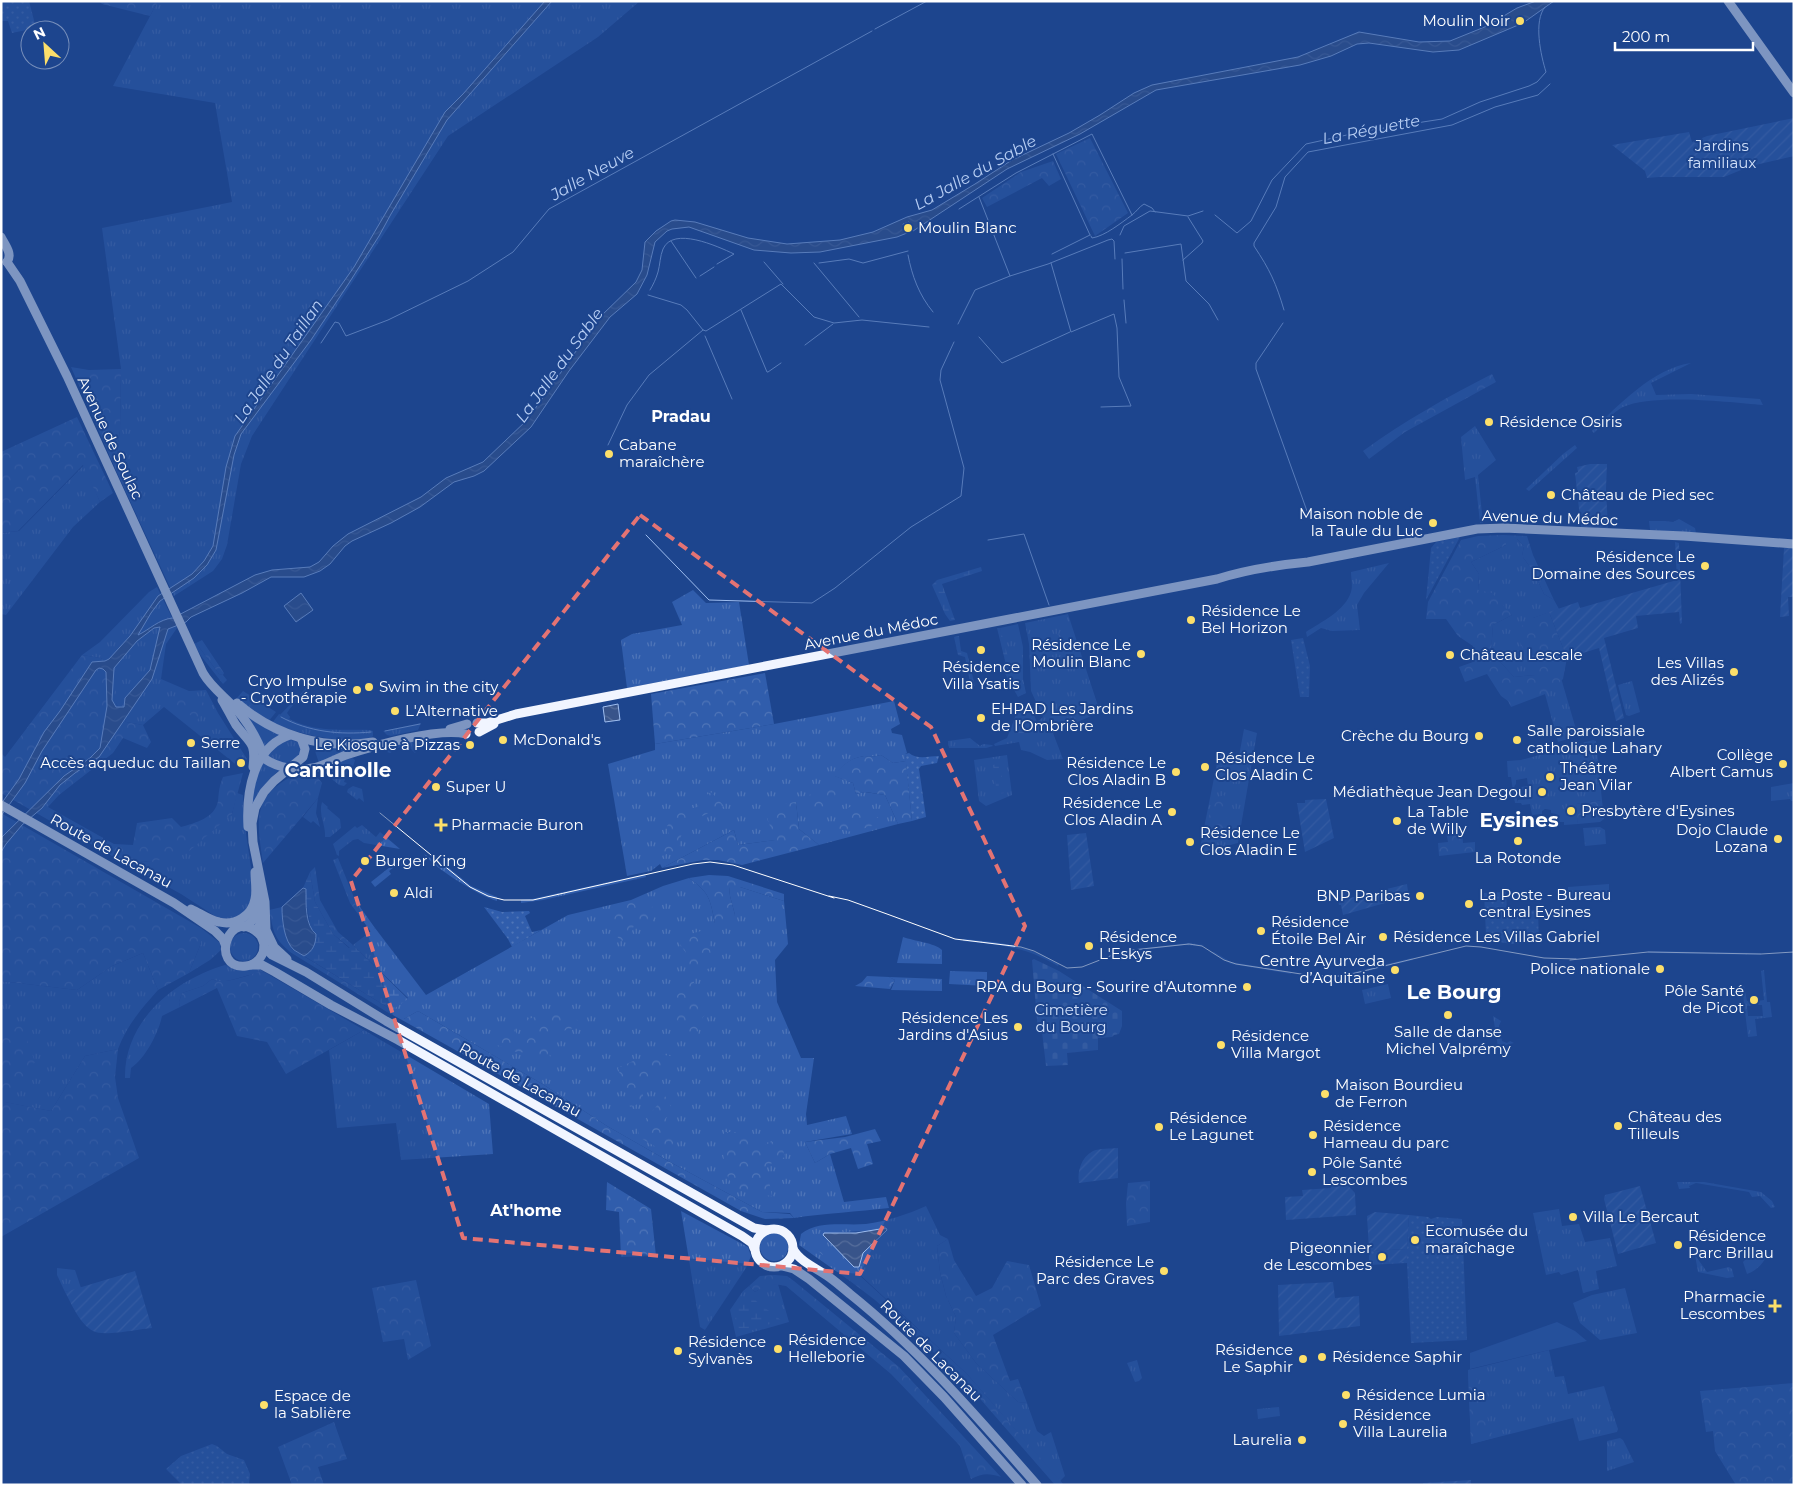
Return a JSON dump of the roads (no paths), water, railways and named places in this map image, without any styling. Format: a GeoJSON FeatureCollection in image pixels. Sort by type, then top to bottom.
{"type":"FeatureCollection","features":[{"type":"Feature","properties":{"kind":"main road"},"geometry":{"type":"LineString","coordinates":[[1728,1],[1794,93]]}},
{"type":"Feature","properties":{"kind":"main road","name":"Avenue de Soulac"},"geometry":{"type":"LineString","coordinates":[[1,236],[10,254],[10,260],[4,263],[20,280],[191,647]]}},
{"type":"Feature","properties":{"kind":"main road","name":"Avenue du Médoc"},"geometry":{"type":"LineString","coordinates":[[478,728],[487,723],[516,714],[1216,580],[1256,570],[1487,528],[1684,536],[1794,544]]}},
{"type":"Feature","properties":{"kind":"main road"},"geometry":{"type":"LineString","coordinates":[[191,647],[210,675],[227,695],[258,720],[290,735],[329,744],[364,744],[455,728],[472,722],[478,728],[473,736],[454,732],[418,737],[365,749],[314,768],[290,768],[266,760],[257,739],[244,720],[203,673],[191,647]]}},
{"type":"Feature","properties":{"kind":"main road"},"geometry":{"type":"LineString","coordinates":[[187,907],[219,922],[231,922],[242,918],[250,911],[255,901],[254,872],[247,819],[252,780],[253,747],[236,725],[215,689]]}},
{"type":"Feature","properties":{"kind":"main road"},"geometry":{"type":"LineString","coordinates":[[466,734],[465,728],[467,724]]}},
{"type":"Feature","properties":{"kind":"main road"},"geometry":{"type":"LineString","coordinates":[[252,780],[263,753],[277,740],[290,735]]}},
{"type":"Feature","properties":{"kind":"main road"},"geometry":{"type":"LineString","coordinates":[[301,738],[304,747],[304,754],[301,760],[269,786],[259,799],[254,814],[252,831],[263,891],[266,930],[282,956],[306,972]]}},
{"type":"Feature","properties":{"kind":"main road","name":"Route de Lacanau"},"geometry":{"type":"LineString","coordinates":[[1,805],[174,903],[220,935],[225,944]]}},
{"type":"Feature","properties":{"kind":"main road"},"geometry":{"type":"LineString","coordinates":[[254,872],[259,893],[258,910],[253,921],[230,933],[225,944],[226,954],[234,963],[246,966],[252,965],[261,957],[264,947],[259,925],[263,891]]}},
{"type":"Feature","properties":{"kind":"main road","name":"Route de Lacanau"},"geometry":{"type":"LineString","coordinates":[[174,903],[187,907],[223,929],[235,930]]}},
{"type":"Feature","properties":{"kind":"main road"},"geometry":{"type":"LineString","coordinates":[[244,927],[256,931],[260,935]]}},
{"type":"Feature","properties":{"kind":"main road","name":"Route de Lacanau"},"geometry":{"type":"LineString","coordinates":[[264,947],[272,955],[306,972],[386,1021],[745,1223],[754,1228],[767,1230]]}},
{"type":"Feature","properties":{"kind":"main road","name":"Route de Lacanau"},"geometry":{"type":"LineString","coordinates":[[252,965],[267,967],[332,1005],[398,1040],[742,1236],[754,1248]]}},
{"type":"Feature","properties":{"kind":"main road"},"geometry":{"type":"LineString","coordinates":[[778,1229],[787,1234],[793,1242],[790,1259],[782,1266],[764,1265],[757,1257],[754,1248],[758,1237],[767,1230],[778,1229]]}},
{"type":"Feature","properties":{"kind":"main road","name":"Route de Lacanau"},"geometry":{"type":"LineString","coordinates":[[793,1249],[799,1257],[830,1277],[907,1343],[953,1390],[1037,1485]]}},
{"type":"Feature","properties":{"kind":"main road","name":"Route de Lacanau"},"geometry":{"type":"LineString","coordinates":[[782,1266],[794,1269],[809,1279],[904,1356],[944,1397],[1022,1485]]}},
{"type":"Feature","properties":{"kind":"water"},"geometry":{"type":"Polygon","coordinates":[[[545,1],[552,1],[447,120],[349,283],[311,340],[241,434],[234,455],[216,550],[207,565],[194,578],[160,601],[138,635],[159,622],[173,618],[255,575],[272,570],[310,567],[319,562],[333,546],[348,534],[421,497],[446,478],[483,462],[527,420],[601,316],[636,282],[642,270],[645,242],[656,231],[671,221],[695,222],[748,238],[787,244],[840,240],[873,232],[907,217],[932,210],[1012,160],[1069,133],[1134,93],[1152,85],[1298,57],[1359,32],[1419,42],[1450,41],[1487,26],[1517,8],[1536,1],[1554,1],[1523,23],[1459,50],[1433,52],[1369,43],[1357,44],[1331,56],[1300,65],[1156,90],[1080,134],[1007,169],[913,231],[909,222],[903,224],[907,233],[897,237],[820,252],[791,253],[754,250],[689,227],[667,231],[655,242],[647,275],[637,294],[610,317],[569,371],[531,427],[484,471],[454,482],[420,507],[352,541],[345,546],[330,564],[320,571],[304,577],[271,577],[191,617],[186,622],[168,629],[152,679],[99,757],[60,785],[42,808],[22,825],[1,852],[2,837],[64,776],[90,758],[100,748],[107,706],[106,672],[99,668],[42,751],[25,783],[1,816],[1,804],[19,779],[44,732],[92,662],[109,659],[130,636],[158,596],[192,574],[204,561],[213,546],[226,467],[235,436],[354,267],[445,112],[545,1]],[[160,627],[154,628],[137,641],[114,668],[112,700],[116,707],[124,707],[125,698],[150,670],[160,627]]]}},
{"type":"Feature","properties":{"kind":"water"},"geometry":{"type":"Polygon","coordinates":[[[301,593],[313,610],[296,622],[284,606],[301,593]]]}},
{"type":"Feature","properties":{"kind":"water"},"geometry":{"type":"Polygon","coordinates":[[[618,704],[620,720],[605,722],[603,707],[618,704]]]}},
{"type":"Feature","properties":{"kind":"water"},"geometry":{"type":"Polygon","coordinates":[[[303,888],[306,889],[308,920],[316,934],[313,947],[304,956],[294,950],[288,941],[283,924],[282,907],[303,888]]]}},
{"type":"Feature","properties":{"kind":"water"},"geometry":{"type":"Polygon","coordinates":[[[886,1228],[887,1230],[863,1253],[859,1267],[854,1267],[823,1235],[824,1233],[856,1233],[886,1228]]]}},
{"type":"Feature","properties":{"kind":"waterway","name":"Jalle Neuve"},"geometry":{"type":"LineString","coordinates":[[875,29],[927,1]]}},
{"type":"Feature","properties":{"kind":"waterway"},"geometry":{"type":"LineString","coordinates":[[1215,215],[1237,233],[1251,221],[1272,180],[1306,144],[1365,131],[1442,119],[1480,102],[1537,82],[1546,72],[1539,39],[1539,21],[1545,7]]}},
{"type":"Feature","properties":{"kind":"waterway","name":"Jalle Neuve"},"geometry":{"type":"LineString","coordinates":[[321,343],[335,322],[339,323],[346,336],[388,320],[468,281],[513,252],[549,209],[872,31]]}},
{"type":"Feature","properties":{"kind":"waterway","name":"La Réguette"},"geometry":{"type":"LineString","coordinates":[[1284,310],[1272,277],[1254,243],[1276,207],[1285,177],[1308,152],[1452,125],[1495,107],[1538,95],[1550,84]]}},
{"type":"Feature","properties":{"kind":"waterway"},"geometry":{"type":"LineString","coordinates":[[959,209],[1016,173],[1092,134],[1132,215]]}},
{"type":"Feature","properties":{"kind":"waterway"},"geometry":{"type":"LineString","coordinates":[[1053,154],[1090,235]]}},
{"type":"Feature","properties":{"kind":"waterway"},"geometry":{"type":"LineString","coordinates":[[979,197],[1010,276],[1048,264],[1112,239],[1114,241],[1115,259]]}},
{"type":"Feature","properties":{"kind":"waterway"},"geometry":{"type":"LineString","coordinates":[[1091,236],[1092,238],[1097,237],[1107,232],[1132,215],[1144,204],[1155,212]]}},
{"type":"Feature","properties":{"kind":"waterway"},"geometry":{"type":"LineString","coordinates":[[1120,235],[1124,226],[1150,211],[1188,216],[1203,211]]}},
{"type":"Feature","properties":{"kind":"waterway"},"geometry":{"type":"LineString","coordinates":[[1183,260],[1203,241],[1188,217]]}},
{"type":"Feature","properties":{"kind":"waterway"},"geometry":{"type":"LineString","coordinates":[[1052,254],[1090,235]]}},
{"type":"Feature","properties":{"kind":"waterway"},"geometry":{"type":"LineString","coordinates":[[650,290],[659,269],[663,249],[668,242],[685,238],[707,243],[734,254],[717,264]]}},
{"type":"Feature","properties":{"kind":"waterway"},"geometry":{"type":"LineString","coordinates":[[671,241],[696,278]]}},
{"type":"Feature","properties":{"kind":"waterway"},"geometry":{"type":"LineString","coordinates":[[1125,253],[1181,244],[1186,281],[1209,304],[1218,320]]}},
{"type":"Feature","properties":{"kind":"waterway"},"geometry":{"type":"LineString","coordinates":[[819,263],[849,259],[863,263],[908,251]]}},
{"type":"Feature","properties":{"kind":"waterway"},"geometry":{"type":"LineString","coordinates":[[908,255],[917,285],[933,312]]}},
{"type":"Feature","properties":{"kind":"waterway"},"geometry":{"type":"LineString","coordinates":[[1122,259],[1123,289]]}},
{"type":"Feature","properties":{"kind":"waterway"},"geometry":{"type":"LineString","coordinates":[[764,262],[783,284]]}},
{"type":"Feature","properties":{"kind":"waterway"},"geometry":{"type":"LineString","coordinates":[[814,263],[859,317]]}},
{"type":"Feature","properties":{"kind":"waterway"},"geometry":{"type":"LineString","coordinates":[[1051,263],[1071,332],[1114,314],[1117,328],[1119,377],[1131,406],[1101,407]]}},
{"type":"Feature","properties":{"kind":"waterway"},"geometry":{"type":"LineString","coordinates":[[700,276],[714,267]]}},
{"type":"Feature","properties":{"kind":"waterway"},"geometry":{"type":"LineString","coordinates":[[958,324],[975,290],[1010,276]]}},
{"type":"Feature","properties":{"kind":"waterway"},"geometry":{"type":"LineString","coordinates":[[648,295],[681,305],[706,331],[781,284],[814,317],[834,323],[862,320],[929,327]]}},
{"type":"Feature","properties":{"kind":"waterway"},"geometry":{"type":"LineString","coordinates":[[1124,300],[1126,323]]}},
{"type":"Feature","properties":{"kind":"waterway"},"geometry":{"type":"LineString","coordinates":[[741,310],[767,372],[781,363]]}},
{"type":"Feature","properties":{"kind":"waterway","name":"La Réguette"},"geometry":{"type":"LineString","coordinates":[[1283,323],[1256,363],[1256,369],[1307,511]]}},
{"type":"Feature","properties":{"kind":"waterway"},"geometry":{"type":"LineString","coordinates":[[805,345],[833,324]]}},
{"type":"Feature","properties":{"kind":"waterway"},"geometry":{"type":"LineString","coordinates":[[608,445],[627,405],[649,375],[703,330]]}},
{"type":"Feature","properties":{"kind":"waterway"},"geometry":{"type":"LineString","coordinates":[[979,337],[1002,363],[1070,332]]}},
{"type":"Feature","properties":{"kind":"waterway"},"geometry":{"type":"LineString","coordinates":[[705,336],[732,399]]}},
{"type":"Feature","properties":{"kind":"waterway"},"geometry":{"type":"LineString","coordinates":[[646,535],[709,600],[812,603],[835,588],[911,527],[961,496],[964,468],[940,380],[941,370],[954,342]]}},
{"type":"Feature","properties":{"kind":"waterway"},"geometry":{"type":"LineString","coordinates":[[988,540],[1024,534],[1049,605]]}},
{"type":"Feature","properties":{"kind":"waterway"},"geometry":{"type":"LineString","coordinates":[[281,717],[303,726],[336,733],[371,732]]}},
{"type":"Feature","properties":{"kind":"waterway"},"geometry":{"type":"LineString","coordinates":[[385,731],[420,724]]}},
{"type":"Feature","properties":{"kind":"tram line"},"geometry":{"type":"LineString","coordinates":[[380,813],[470,887],[488,896],[504,900],[533,900],[693,864],[710,862],[733,865],[834,898]]}},
{"type":"Feature","properties":{"kind":"tram line"},"geometry":{"type":"LineString","coordinates":[[829,896],[848,900],[955,939],[1021,947],[1034,951],[1067,968],[1082,967],[1123,951],[1189,944],[1202,946],[1224,960],[1236,964],[1314,976],[1343,976],[1466,946],[1544,958],[1576,959]]}},
{"type":"Feature","properties":{"kind":"tram line"},"geometry":{"type":"LineString","coordinates":[[1570,960],[1648,952],[1761,954],[1794,952]]}},
{"type":"Feature","properties":{"kind":"place","name":"Moulin Noir"},"geometry":{"type":"Point","coordinates":[1520,21]}},
{"type":"Feature","properties":{"kind":"place","name":"Moulin Blanc"},"geometry":{"type":"Point","coordinates":[908,228]}},
{"type":"Feature","properties":{"kind":"place","name":"Résidence Osiris"},"geometry":{"type":"Point","coordinates":[1489,422]}},
{"type":"Feature","properties":{"kind":"place","name":"Cabane maraîchère"},"geometry":{"type":"Point","coordinates":[609,454]}},
{"type":"Feature","properties":{"kind":"place","name":"Château de Pied sec"},"geometry":{"type":"Point","coordinates":[1551,495]}},
{"type":"Feature","properties":{"kind":"place","name":"Maison noble de la Taule du Luc"},"geometry":{"type":"Point","coordinates":[1433,523]}},
{"type":"Feature","properties":{"kind":"place","name":"Résidence Le Domaine des Sources"},"geometry":{"type":"Point","coordinates":[1705,566]}},
{"type":"Feature","properties":{"kind":"place","name":"Résidence Le Bel Horizon"},"geometry":{"type":"Point","coordinates":[1191,620]}},
{"type":"Feature","properties":{"kind":"place","name":"Résidence Villa Ysatis"},"geometry":{"type":"Point","coordinates":[981,650]}},
{"type":"Feature","properties":{"kind":"place","name":"Résidence Le Moulin Blanc"},"geometry":{"type":"Point","coordinates":[1141,654]}},
{"type":"Feature","properties":{"kind":"place","name":"Château Lescale"},"geometry":{"type":"Point","coordinates":[1450,655]}},
{"type":"Feature","properties":{"kind":"place","name":"Les Villas des Alizés"},"geometry":{"type":"Point","coordinates":[1734,672]}},
{"type":"Feature","properties":{"kind":"place","name":"Swim in the city"},"geometry":{"type":"Point","coordinates":[369,687]}},
{"type":"Feature","properties":{"kind":"place","name":"Cryo Impulse - Cryothérapie"},"geometry":{"type":"Point","coordinates":[357,690]}},
{"type":"Feature","properties":{"kind":"place","name":"L'Alternative"},"geometry":{"type":"Point","coordinates":[395,711]}},
{"type":"Feature","properties":{"kind":"place","name":"EHPAD Les Jardins de l'Ombrière"},"geometry":{"type":"Point","coordinates":[981,718]}},
{"type":"Feature","properties":{"kind":"place","name":"Crèche du Bourg"},"geometry":{"type":"Point","coordinates":[1479,736]}},
{"type":"Feature","properties":{"kind":"place","name":"McDonald's"},"geometry":{"type":"Point","coordinates":[503,740]}},
{"type":"Feature","properties":{"kind":"place","name":"Salle paroissiale catholique Lahary"},"geometry":{"type":"Point","coordinates":[1517,740]}},
{"type":"Feature","properties":{"kind":"place","name":"Serre"},"geometry":{"type":"Point","coordinates":[191,743]}},
{"type":"Feature","properties":{"kind":"place","name":"Le Kiosque à Pizzas"},"geometry":{"type":"Point","coordinates":[470,745]}},
{"type":"Feature","properties":{"kind":"place","name":"Accès aqueduc du Taillan"},"geometry":{"type":"Point","coordinates":[241,763]}},
{"type":"Feature","properties":{"kind":"place","name":"Collège Albert Camus"},"geometry":{"type":"Point","coordinates":[1783,764]}},
{"type":"Feature","properties":{"kind":"place","name":"Résidence Le Clos Aladin C"},"geometry":{"type":"Point","coordinates":[1205,767]}},
{"type":"Feature","properties":{"kind":"place","name":"Résidence Le Clos Aladin B"},"geometry":{"type":"Point","coordinates":[1176,772]}},
{"type":"Feature","properties":{"kind":"place","name":"Théâtre Jean Vilar"},"geometry":{"type":"Point","coordinates":[1550,777]}},
{"type":"Feature","properties":{"kind":"place","name":"Super U"},"geometry":{"type":"Point","coordinates":[436,787]}},
{"type":"Feature","properties":{"kind":"place","name":"Médiathèque Jean Degoul"},"geometry":{"type":"Point","coordinates":[1542,792]}},
{"type":"Feature","properties":{"kind":"place","name":"Presbytère d'Eysines"},"geometry":{"type":"Point","coordinates":[1571,811]}},
{"type":"Feature","properties":{"kind":"place","name":"Résidence Le Clos Aladin A"},"geometry":{"type":"Point","coordinates":[1172,812]}},
{"type":"Feature","properties":{"kind":"place","name":"La Table de Willy"},"geometry":{"type":"Point","coordinates":[1397,821]}},
{"type":"Feature","properties":{"kind":"place","name":"Pharmacie Buron"},"geometry":{"type":"Point","coordinates":[441,825]}},
{"type":"Feature","properties":{"kind":"place","name":"Dojo Claude Lozana"},"geometry":{"type":"Point","coordinates":[1778,839]}},
{"type":"Feature","properties":{"kind":"place","name":"La Rotonde"},"geometry":{"type":"Point","coordinates":[1518,841]}},
{"type":"Feature","properties":{"kind":"place","name":"Résidence Le Clos Aladin E"},"geometry":{"type":"Point","coordinates":[1190,842]}},
{"type":"Feature","properties":{"kind":"place","name":"Burger King"},"geometry":{"type":"Point","coordinates":[365,861]}},
{"type":"Feature","properties":{"kind":"place","name":"Aldi"},"geometry":{"type":"Point","coordinates":[394,893]}},
{"type":"Feature","properties":{"kind":"place","name":"BNP Paribas"},"geometry":{"type":"Point","coordinates":[1420,896]}},
{"type":"Feature","properties":{"kind":"place","name":"La Poste - Bureau central Eysines"},"geometry":{"type":"Point","coordinates":[1469,904]}},
{"type":"Feature","properties":{"kind":"place","name":"Résidence Étoile Bel Air"},"geometry":{"type":"Point","coordinates":[1261,931]}},
{"type":"Feature","properties":{"kind":"place","name":"Résidence Les Villas Gabriel"},"geometry":{"type":"Point","coordinates":[1383,937]}},
{"type":"Feature","properties":{"kind":"place","name":"Résidence L'Eskys"},"geometry":{"type":"Point","coordinates":[1089,946]}},
{"type":"Feature","properties":{"kind":"place","name":"Police nationale"},"geometry":{"type":"Point","coordinates":[1660,969]}},
{"type":"Feature","properties":{"kind":"place","name":"Centre Ayurveda d’Aquitaine"},"geometry":{"type":"Point","coordinates":[1395,970]}},
{"type":"Feature","properties":{"kind":"place","name":"RPA du Bourg - Sourire d'Automne"},"geometry":{"type":"Point","coordinates":[1247,987]}},
{"type":"Feature","properties":{"kind":"place","name":"Pôle Santé de Picot"},"geometry":{"type":"Point","coordinates":[1754,1000]}},
{"type":"Feature","properties":{"kind":"place","name":"Salle de danse Michel Valprémy"},"geometry":{"type":"Point","coordinates":[1448,1015]}},
{"type":"Feature","properties":{"kind":"place","name":"Résidence Les Jardins d'Asius"},"geometry":{"type":"Point","coordinates":[1018,1027]}},
{"type":"Feature","properties":{"kind":"place","name":"Résidence Villa Margot"},"geometry":{"type":"Point","coordinates":[1221,1045]}},
{"type":"Feature","properties":{"kind":"place","name":"Maison Bourdieu de Ferron"},"geometry":{"type":"Point","coordinates":[1325,1094]}},
{"type":"Feature","properties":{"kind":"place","name":"Château des Tilleuls"},"geometry":{"type":"Point","coordinates":[1618,1126]}},
{"type":"Feature","properties":{"kind":"place","name":"Résidence Le Lagunet"},"geometry":{"type":"Point","coordinates":[1159,1127]}},
{"type":"Feature","properties":{"kind":"place","name":"Résidence Hameau du parc"},"geometry":{"type":"Point","coordinates":[1313,1135]}},
{"type":"Feature","properties":{"kind":"place","name":"Pôle Santé Lescombes"},"geometry":{"type":"Point","coordinates":[1312,1172]}},
{"type":"Feature","properties":{"kind":"place","name":"Villa Le Bercaut"},"geometry":{"type":"Point","coordinates":[1573,1217]}},
{"type":"Feature","properties":{"kind":"place","name":"Ecomusée du maraîchage"},"geometry":{"type":"Point","coordinates":[1415,1240]}},
{"type":"Feature","properties":{"kind":"place","name":"Résidence Parc Brillau"},"geometry":{"type":"Point","coordinates":[1678,1245]}},
{"type":"Feature","properties":{"kind":"place","name":"Pigeonnier de Lescombes"},"geometry":{"type":"Point","coordinates":[1382,1257]}},
{"type":"Feature","properties":{"kind":"place","name":"Résidence Le Parc des Graves"},"geometry":{"type":"Point","coordinates":[1164,1271]}},
{"type":"Feature","properties":{"kind":"place","name":"Pharmacie Lescombes"},"geometry":{"type":"Point","coordinates":[1775,1306]}},
{"type":"Feature","properties":{"kind":"place","name":"Résidence Helleborie"},"geometry":{"type":"Point","coordinates":[778,1349]}},
{"type":"Feature","properties":{"kind":"place","name":"Résidence Sylvanès"},"geometry":{"type":"Point","coordinates":[678,1351]}},
{"type":"Feature","properties":{"kind":"place","name":"Résidence Saphir"},"geometry":{"type":"Point","coordinates":[1322,1357]}},
{"type":"Feature","properties":{"kind":"place","name":"Résidence Le Saphir"},"geometry":{"type":"Point","coordinates":[1303,1359]}},
{"type":"Feature","properties":{"kind":"place","name":"Résidence Lumia"},"geometry":{"type":"Point","coordinates":[1346,1395]}},
{"type":"Feature","properties":{"kind":"place","name":"Espace de la Sablière"},"geometry":{"type":"Point","coordinates":[264,1405]}},
{"type":"Feature","properties":{"kind":"place","name":"Résidence Villa Laurelia"},"geometry":{"type":"Point","coordinates":[1343,1424]}},
{"type":"Feature","properties":{"kind":"place","name":"Laurelia"},"geometry":{"type":"Point","coordinates":[1302,1440]}},
{"type":"Feature","properties":{"kind":"district","name":"Pradau"},"geometry":{"type":"Point","coordinates":[681,416]}},
{"type":"Feature","properties":{"kind":"district","name":"Cantinolle"},"geometry":{"type":"Point","coordinates":[338,770]}},
{"type":"Feature","properties":{"kind":"district","name":"Eysines"},"geometry":{"type":"Point","coordinates":[1519,820]}},
{"type":"Feature","properties":{"kind":"district","name":"Le Bourg"},"geometry":{"type":"Point","coordinates":[1454,992]}},
{"type":"Feature","properties":{"kind":"district","name":"At'home"},"geometry":{"type":"Point","coordinates":[526,1210]}},
{"type":"Feature","properties":{"kind":"park label","name":"Jardins familiaux"},"geometry":{"type":"Point","coordinates":[1722,154]}},
{"type":"Feature","properties":{"kind":"park label","name":"Cimetière du Bourg"},"geometry":{"type":"Point","coordinates":[1071,1018]}},
{"type":"Feature","properties":{"kind":"water label","name":"La Jalle du Sable"},"geometry":{"type":"Point","coordinates":[975,172]}},
{"type":"Feature","properties":{"kind":"water label","name":"La Jalle du Taillan"},"geometry":{"type":"Point","coordinates":[278,361]}},
{"type":"Feature","properties":{"kind":"water label","name":"La Jalle du Sable"},"geometry":{"type":"Point","coordinates":[559,365]}}]}
